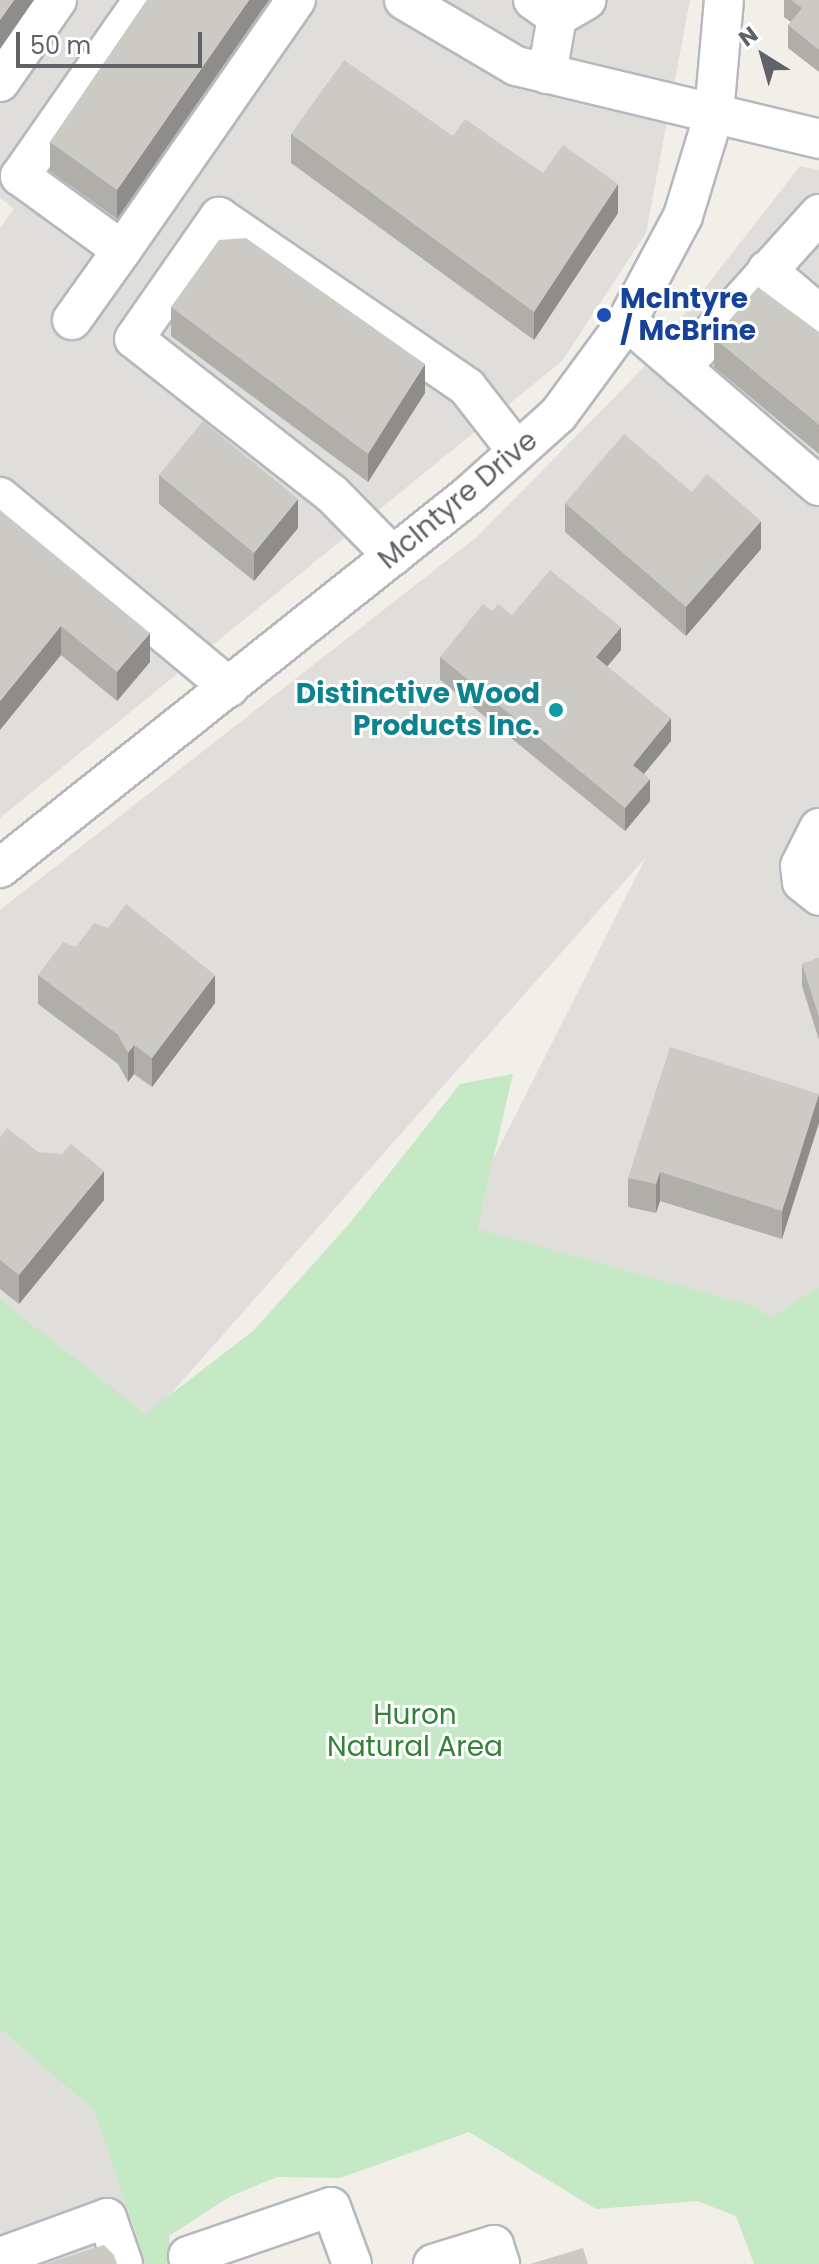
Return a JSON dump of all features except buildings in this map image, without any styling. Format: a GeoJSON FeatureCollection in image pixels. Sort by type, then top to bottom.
{"type":"FeatureCollection","features":[{"type":"Feature","properties":{"kind":"street"},"geometry":{"type":"LineString","coordinates":[[0,82],[57,0]]}},
{"type":"Feature","properties":{"kind":"street"},"geometry":{"type":"LineString","coordinates":[[122,250],[20,176],[143,0]]}},
{"type":"Feature","properties":{"kind":"street"},"geometry":{"type":"LineString","coordinates":[[72,320],[296,0]]}},
{"type":"Feature","properties":{"kind":"street"},"geometry":{"type":"LineString","coordinates":[[404,0],[457,37],[547,74],[819,139]]}},
{"type":"Feature","properties":{"kind":"street","name":"McIntyre Drive"},"geometry":{"type":"LineString","coordinates":[[0,868],[393,556],[558,415],[627,321],[683,216],[714,114],[724,0]]}},
{"type":"Feature","properties":{"kind":"street"},"geometry":{"type":"LineString","coordinates":[[547,74],[558,6]]}},
{"type":"Feature","properties":{"kind":"street"},"geometry":{"type":"LineString","coordinates":[[681,368],[819,214]]}},
{"type":"Feature","properties":{"kind":"street"},"geometry":{"type":"LineString","coordinates":[[393,556],[332,494],[134,339],[219,217],[467,387],[517,451]]}},
{"type":"Feature","properties":{"kind":"street"},"geometry":{"type":"LineString","coordinates":[[767,270],[819,314]]}},
{"type":"Feature","properties":{"kind":"street"},"geometry":{"type":"LineString","coordinates":[[627,321],[819,486]]}},
{"type":"Feature","properties":{"kind":"street"},"geometry":{"type":"LineString","coordinates":[[0,497],[229,687]]}},
{"type":"Feature","properties":{"kind":"street"},"geometry":{"type":"LineString","coordinates":[[819,828],[800,866],[802,882],[819,896]]}},
{"type":"Feature","properties":{"kind":"street"},"geometry":{"type":"LineString","coordinates":[[190,2264],[188,2256],[331,2207],[352,2264]]}},
{"type":"Feature","properties":{"kind":"street"},"geometry":{"type":"LineString","coordinates":[[0,2257],[107,2218],[123,2264]]}},
{"type":"Feature","properties":{"kind":"street"},"geometry":{"type":"LineString","coordinates":[[433,2264],[494,2245],[500,2264]]}},
{"type":"Feature","properties":{"kind":"shaded area"},"geometry":{"type":"Polygon","coordinates":[[[0,0],[690,0],[646,233],[562,361],[0,818],[0,228],[14,209],[0,198],[0,0]]]}},
{"type":"Feature","properties":{"kind":"shaded area"},"geometry":{"type":"Polygon","coordinates":[[[800,166],[819,170],[819,1361],[754,1306],[460,1225],[646,857],[143,1425],[0,1299],[0,910],[478,536],[641,370],[800,166]]]}},
{"type":"Feature","properties":{"kind":"shaded area"},"geometry":{"type":"Polygon","coordinates":[[[0,2029],[94,2111],[146,2264],[0,2264],[0,2029]]]}},
{"type":"Feature","properties":{"kind":"green space","name":"Huron Natural Area"},"geometry":{"type":"Polygon","coordinates":[[[513,1074],[477,1229],[754,1306],[771,1318],[819,1287],[819,2264],[754,2264],[736,2216],[697,2201],[596,2209],[469,2132],[340,2178],[277,2177],[231,2196],[169,2236],[172,2264],[146,2264],[94,2111],[0,2029],[0,1299],[145,1414],[253,1331],[350,1223],[460,1084],[513,1074]]]}},
{"type":"Feature","properties":{"kind":"place","name":"McIntyre / McBrine"},"geometry":{"type":"Point","coordinates":[604,315]}},
{"type":"Feature","properties":{"kind":"place","name":"Distinctive Wood Products Inc."},"geometry":{"type":"Point","coordinates":[556,710]}}]}
